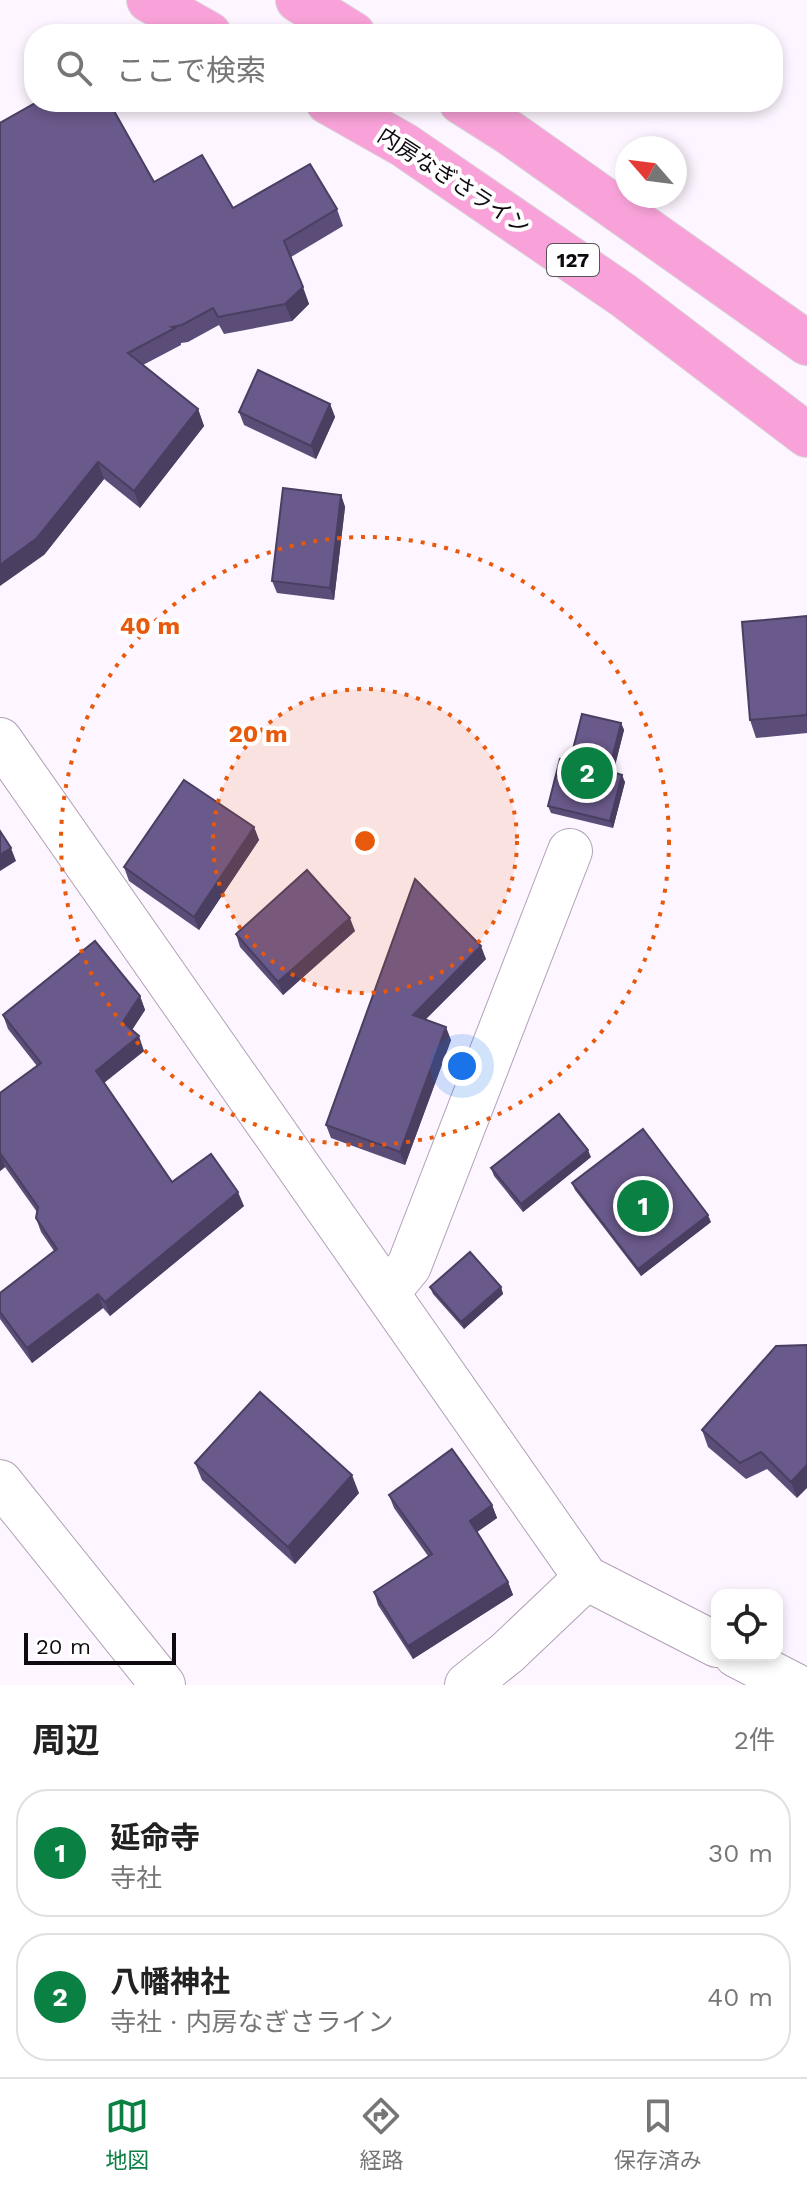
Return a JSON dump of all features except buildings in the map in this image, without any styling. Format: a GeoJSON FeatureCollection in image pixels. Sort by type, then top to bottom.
{"type":"FeatureCollection","features":[{"type":"Feature","properties":{"kind":"highway"},"geometry":{"type":"LineString","coordinates":[[149,0],[191,24]]}},
{"type":"Feature","properties":{"kind":"highway"},"geometry":{"type":"LineString","coordinates":[[298,0],[337,24]]}},
{"type":"Feature","properties":{"kind":"highway","name":"内房なぎさライン"},"geometry":{"type":"LineString","coordinates":[[346,112],[404,145],[623,295],[807,435]]}},
{"type":"Feature","properties":{"kind":"highway"},"geometry":{"type":"LineString","coordinates":[[476,112],[807,343]]}},
{"type":"Feature","properties":{"kind":"street"},"geometry":{"type":"LineString","coordinates":[[0,740],[586,1578],[711,1642]]}},
{"type":"Feature","properties":{"kind":"street"},"geometry":{"type":"LineString","coordinates":[[387,1293],[409,1266],[570,851]]}},
{"type":"Feature","properties":{"kind":"street"},"geometry":{"type":"LineString","coordinates":[[0,1482],[163,1685]]}},
{"type":"Feature","properties":{"kind":"street"},"geometry":{"type":"LineString","coordinates":[[467,1685],[507,1653],[586,1578]]}},
{"type":"Feature","properties":{"kind":"street"},"geometry":{"type":"LineString","coordinates":[[748,1661],[794,1685]]}},
{"type":"Feature","properties":{"kind":"place","name":"八幡神社"},"geometry":{"type":"Point","coordinates":[587,773]}},
{"type":"Feature","properties":{"kind":"place","name":"延命寺"},"geometry":{"type":"Point","coordinates":[643,1206]}}]}
